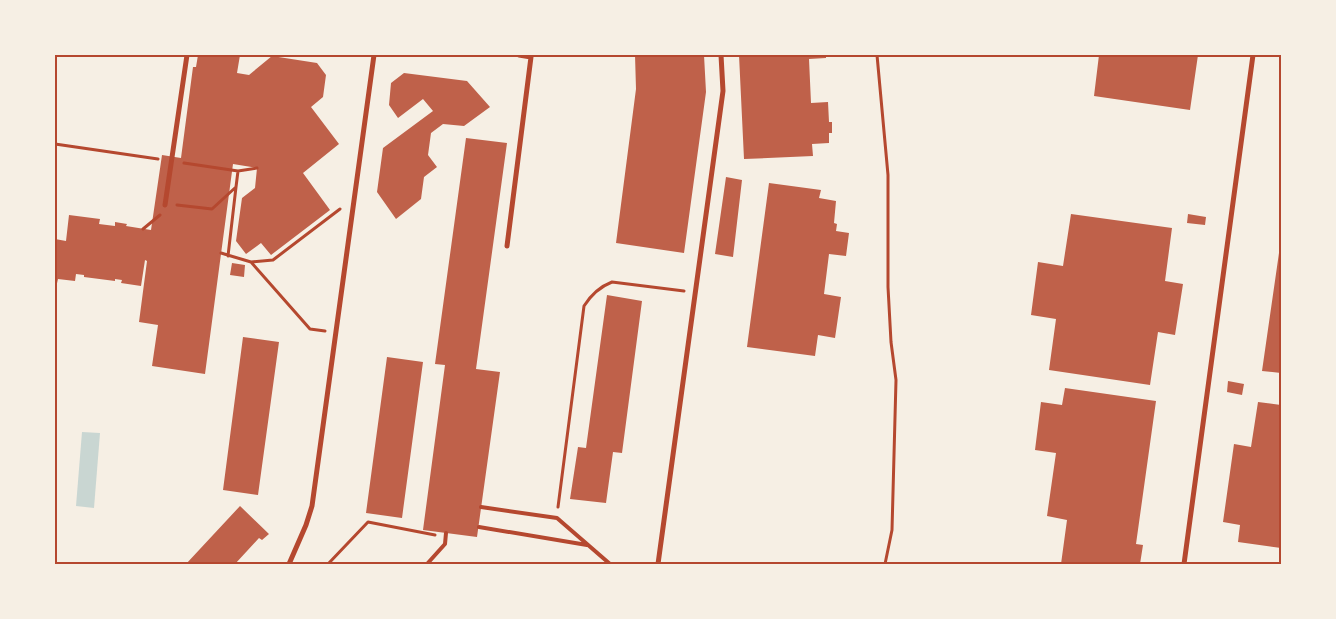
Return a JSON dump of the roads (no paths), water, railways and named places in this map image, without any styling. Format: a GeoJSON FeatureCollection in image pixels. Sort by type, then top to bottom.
{"type":"FeatureCollection","features":[{"type":"Feature","properties":{"kind":"street"},"geometry":{"type":"LineString","coordinates":[[166,206],[187,55]]}},
{"type":"Feature","properties":{"kind":"street"},"geometry":{"type":"LineString","coordinates":[[292,563],[312,506],[374,55]]}},
{"type":"Feature","properties":{"kind":"street"},"geometry":{"type":"LineString","coordinates":[[507,246],[531,57],[519,55]]}},
{"type":"Feature","properties":{"kind":"street"},"geometry":{"type":"LineString","coordinates":[[658,564],[723,91],[721,55]]}},
{"type":"Feature","properties":{"kind":"street"},"geometry":{"type":"LineString","coordinates":[[1184,564],[1253,55]]}},
{"type":"Feature","properties":{"kind":"lane"},"geometry":{"type":"LineString","coordinates":[[481,507],[557,518],[610,564]]}},
{"type":"Feature","properties":{"kind":"lane"},"geometry":{"type":"LineString","coordinates":[[479,527],[589,546]]}},
{"type":"Feature","properties":{"kind":"lane"},"geometry":{"type":"LineString","coordinates":[[426,564],[445,544],[446,535]]}}]}
